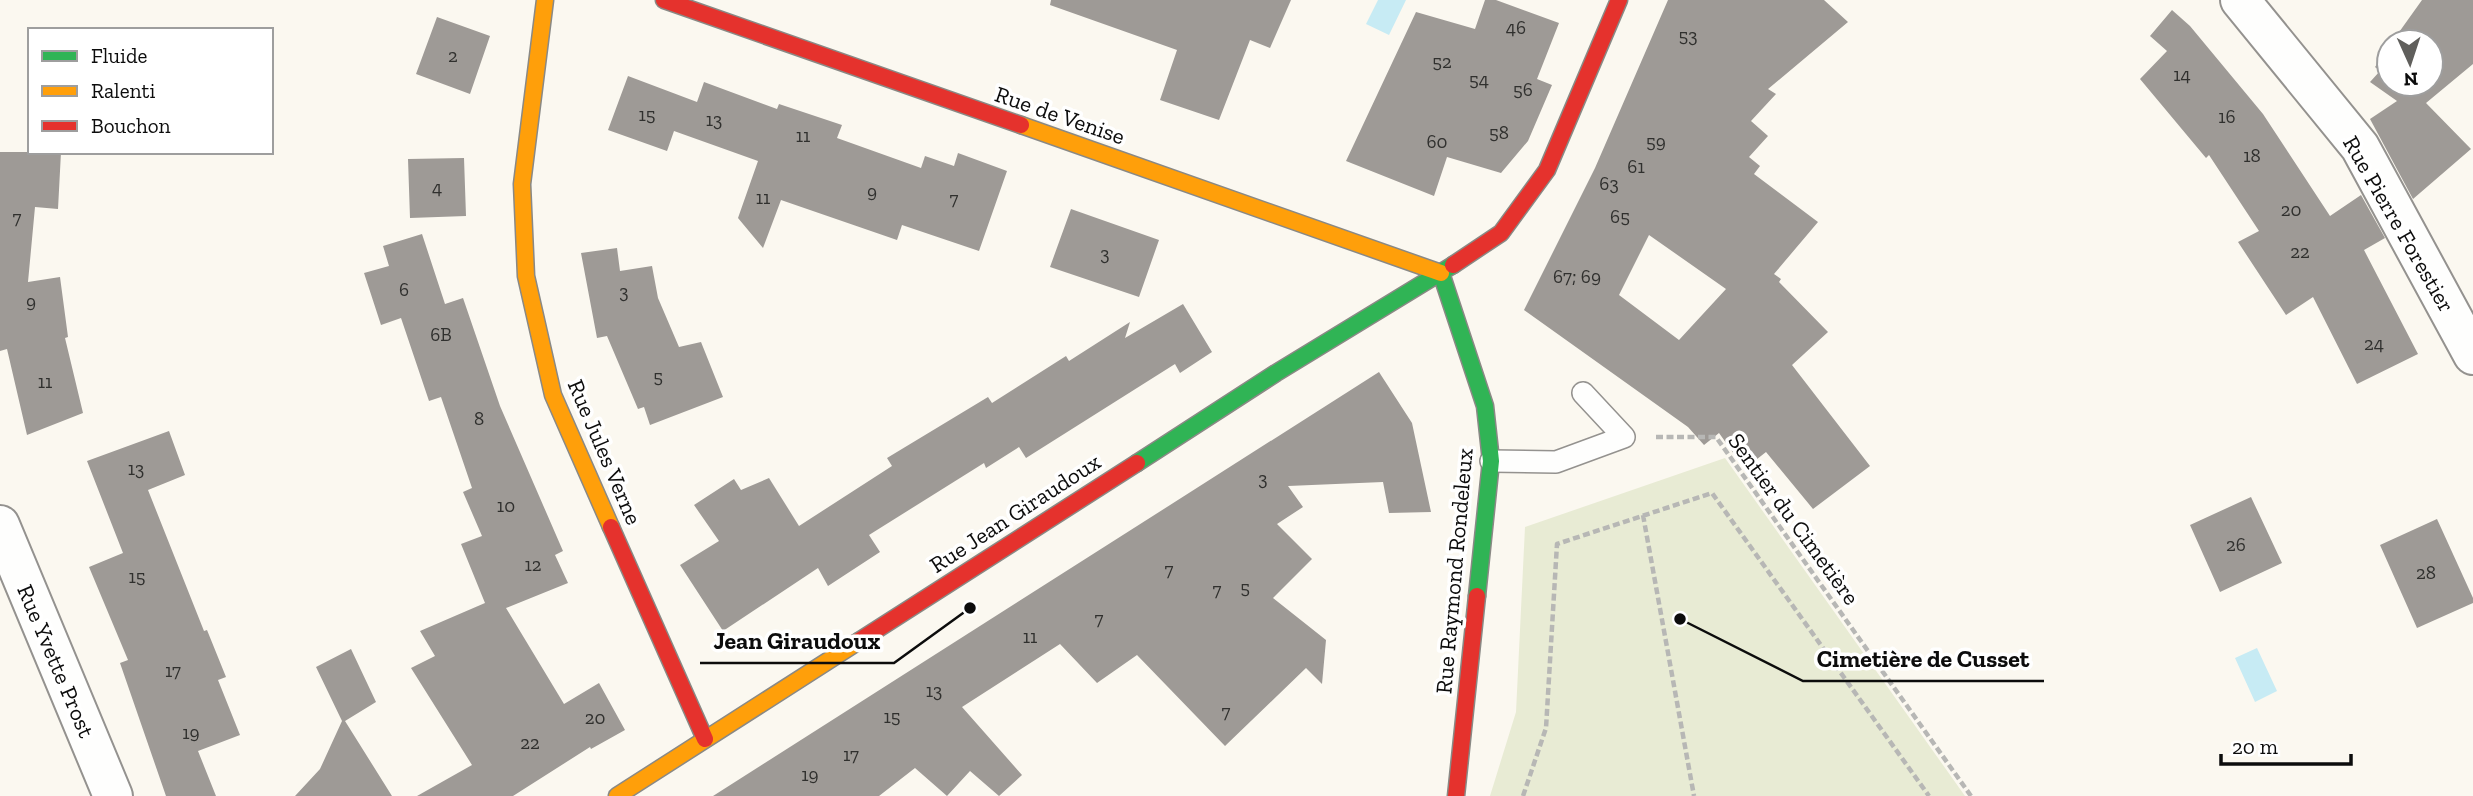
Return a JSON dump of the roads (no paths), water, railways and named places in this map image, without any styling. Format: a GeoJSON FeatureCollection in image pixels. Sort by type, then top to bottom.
{"type":"FeatureCollection","features":[{"type":"Feature","properties":{"kind":"street","name":"Rue Jules Verne"},"geometry":{"type":"LineString","coordinates":[[545,0],[522,184],[526,276],[553,395],[705,739]]}},
{"type":"Feature","properties":{"kind":"street","name":"Rue de Venise"},"geometry":{"type":"LineString","coordinates":[[664,0],[1441,273]]}},
{"type":"Feature","properties":{"kind":"street","name":"Rue Jean Giraudoux"},"geometry":{"type":"LineString","coordinates":[[617,796],[1276,373],[1441,273],[1500,233],[1547,170],[1619,0]]}},
{"type":"Feature","properties":{"kind":"street","name":"Rue Pierre Forestier"},"geometry":{"type":"LineString","coordinates":[[2240,0],[2360,147],[2473,355]]}},
{"type":"Feature","properties":{"kind":"street","name":"Rue Raymond Rondeleux"},"geometry":{"type":"LineString","coordinates":[[1441,273],[1485,406],[1491,461],[1456,796]]}},
{"type":"Feature","properties":{"kind":"street","name":"Rue Yvette Prost"},"geometry":{"type":"LineString","coordinates":[[0,525],[113,796]]}},
{"type":"Feature","properties":{"kind":"lane"},"geometry":{"type":"LineString","coordinates":[[1491,461],[1556,462],[1625,437],[1583,393]]}},
{"type":"Feature","properties":{"kind":"water"},"geometry":{"type":"Polygon","coordinates":[[[1378,0],[1406,0],[1389,35],[1366,24],[1378,0]]]}},
{"type":"Feature","properties":{"kind":"water"},"geometry":{"type":"Polygon","coordinates":[[[2257,648],[2277,691],[2255,702],[2235,658],[2257,648]]]}},
{"type":"Feature","properties":{"kind":"place","name":"Jean Giraudoux"},"geometry":{"type":"Point","coordinates":[970,608]}},
{"type":"Feature","properties":{"kind":"place","name":"Cimetière de Cusset"},"geometry":{"type":"Point","coordinates":[1680,619]}}]}
